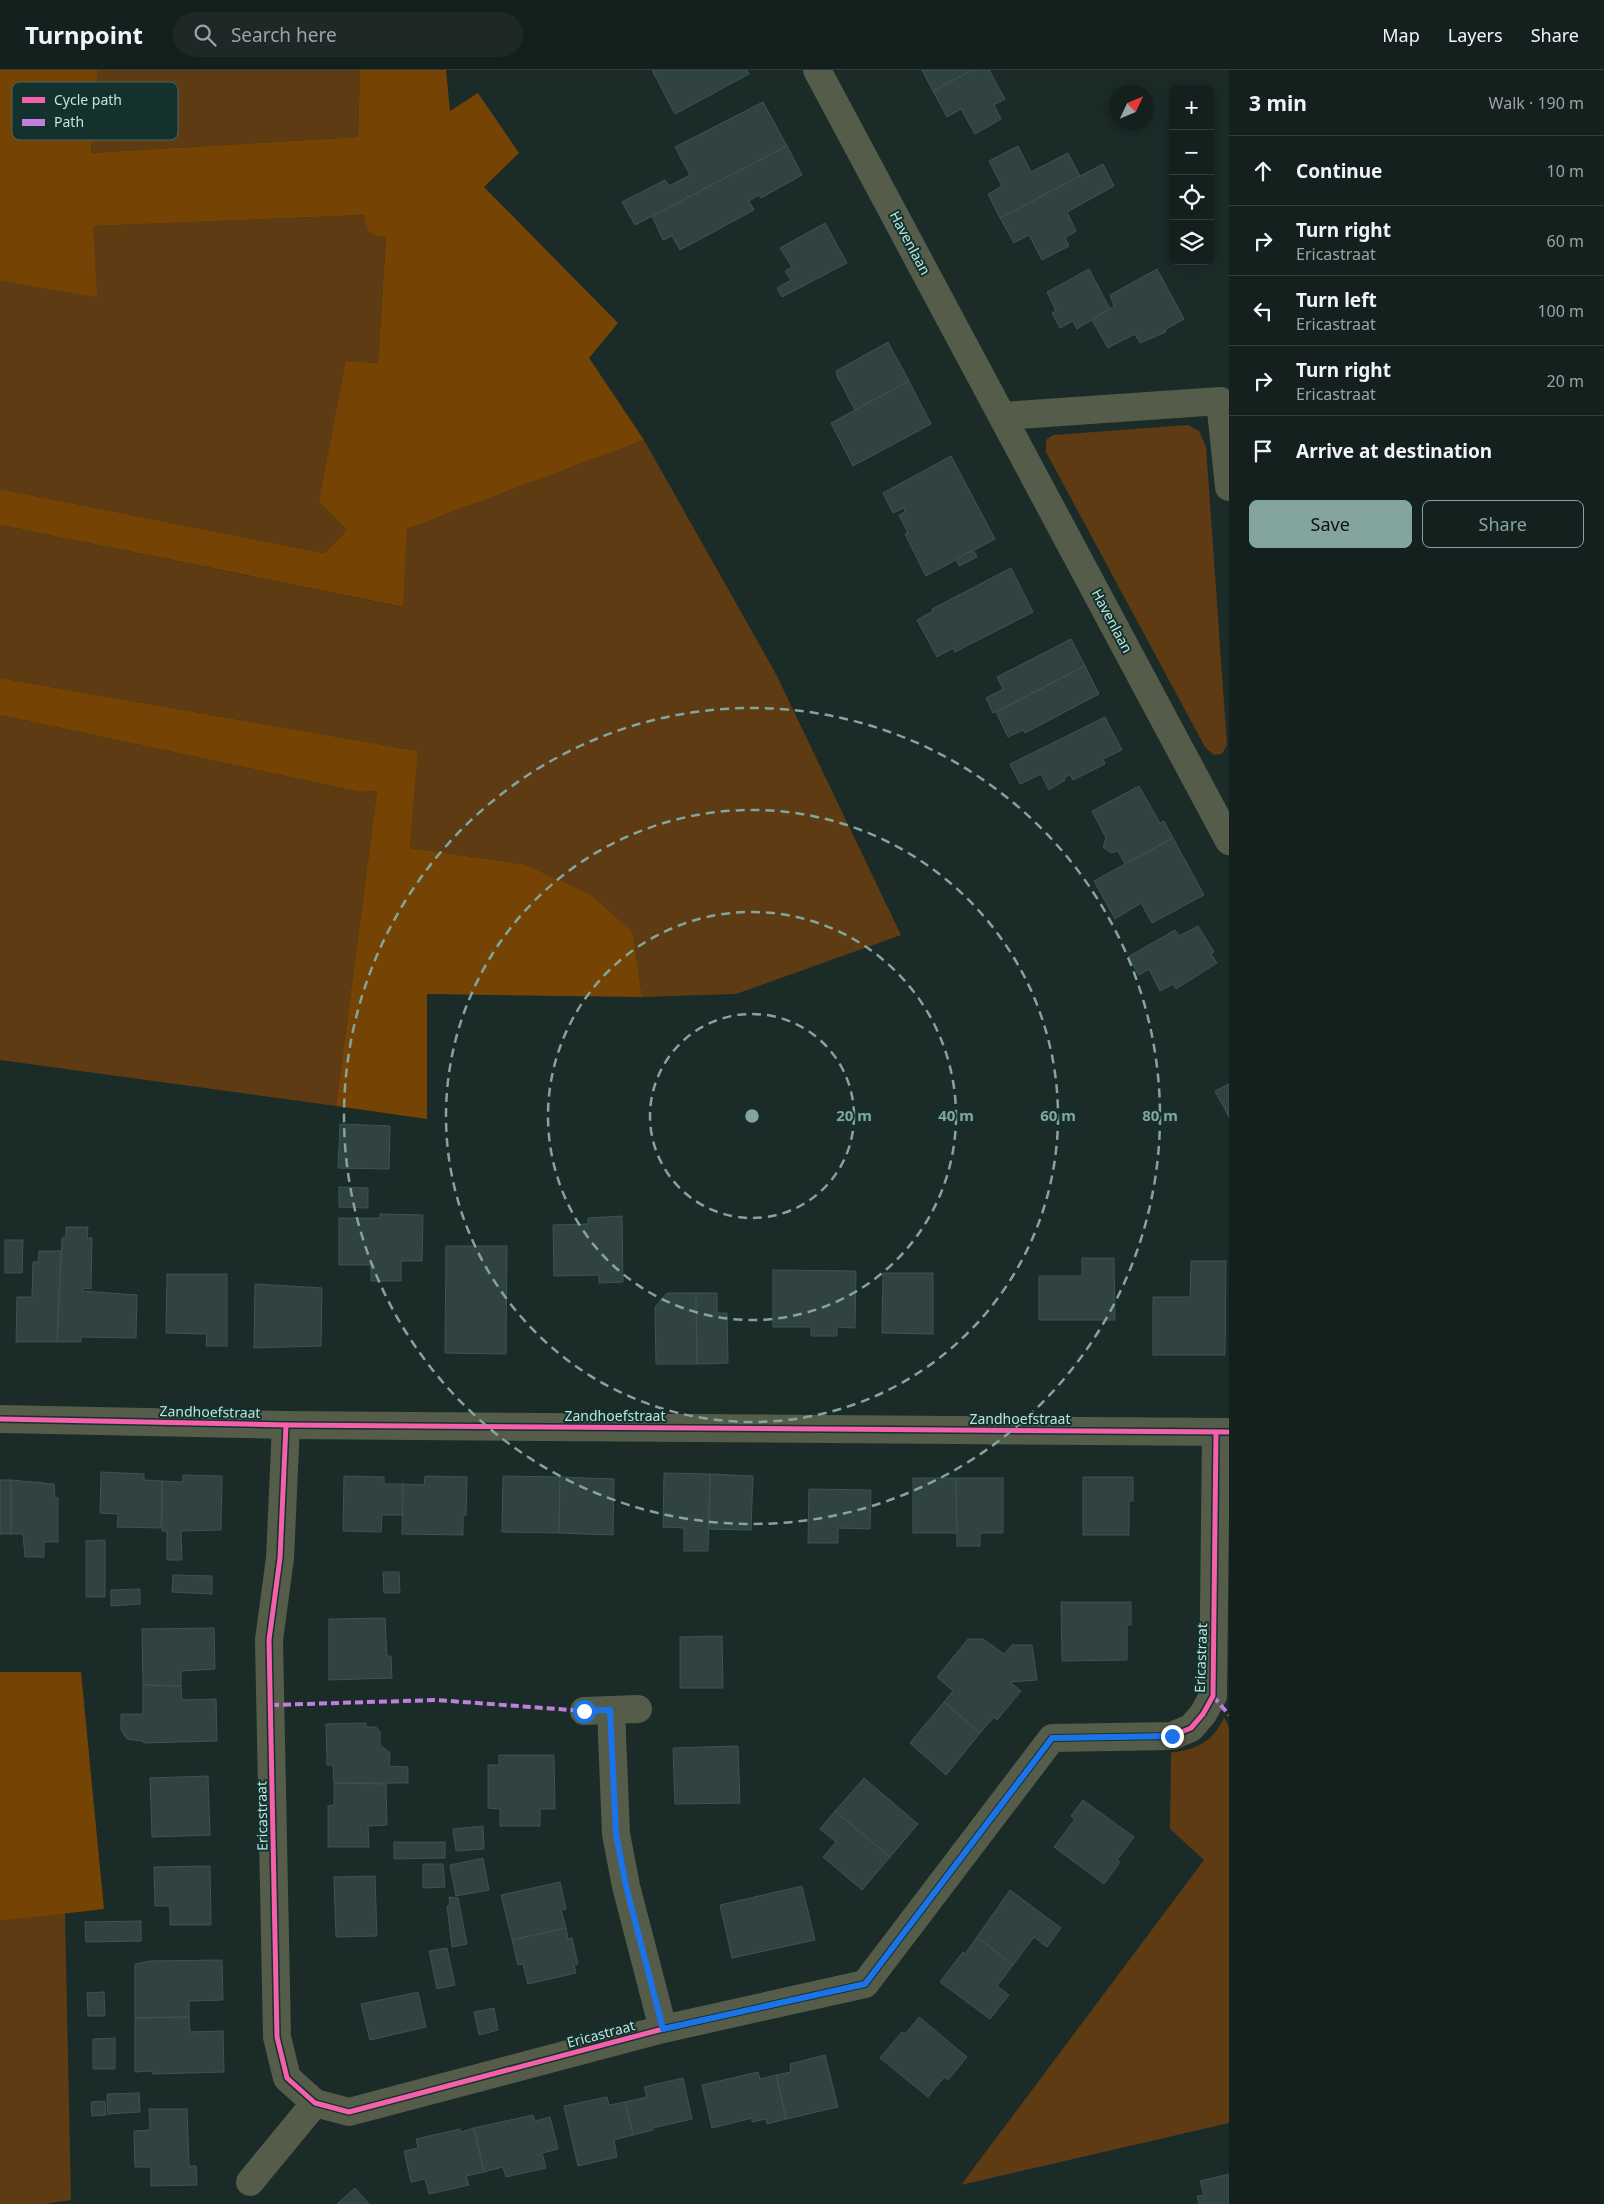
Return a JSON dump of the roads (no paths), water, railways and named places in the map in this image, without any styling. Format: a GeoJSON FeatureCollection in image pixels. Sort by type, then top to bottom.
{"type":"FeatureCollection","features":[{"type":"Feature","properties":{"kind":"street","name":"Havenlaan"},"geometry":{"type":"LineString","coordinates":[[817,70],[1226,824]]}},
{"type":"Feature","properties":{"kind":"street"},"geometry":{"type":"LineString","coordinates":[[1003,416],[1225,396],[1229,487]]}},
{"type":"Feature","properties":{"kind":"street","name":"Zandhoefstraat"},"geometry":{"type":"LineString","coordinates":[[0,1419],[286,1425],[1223,1432]]}},
{"type":"Feature","properties":{"kind":"street","name":"Ericastraat"},"geometry":{"type":"LineString","coordinates":[[286,1425],[280,1558],[269,1640],[277,2037],[287,2078],[315,2103],[349,2112],[663,2029],[865,1984],[1052,1738],[1172,1736],[1191,1728],[1203,1714],[1213,1696],[1223,1432]]}},
{"type":"Feature","properties":{"kind":"street"},"geometry":{"type":"LineString","coordinates":[[584,1711],[638,1709]]}},
{"type":"Feature","properties":{"kind":"street"},"geometry":{"type":"LineString","coordinates":[[610,1710],[616,1834],[626,1886],[663,2029]]}},
{"type":"Feature","properties":{"kind":"street"},"geometry":{"type":"LineString","coordinates":[[250,2182],[315,2103]]}}]}
